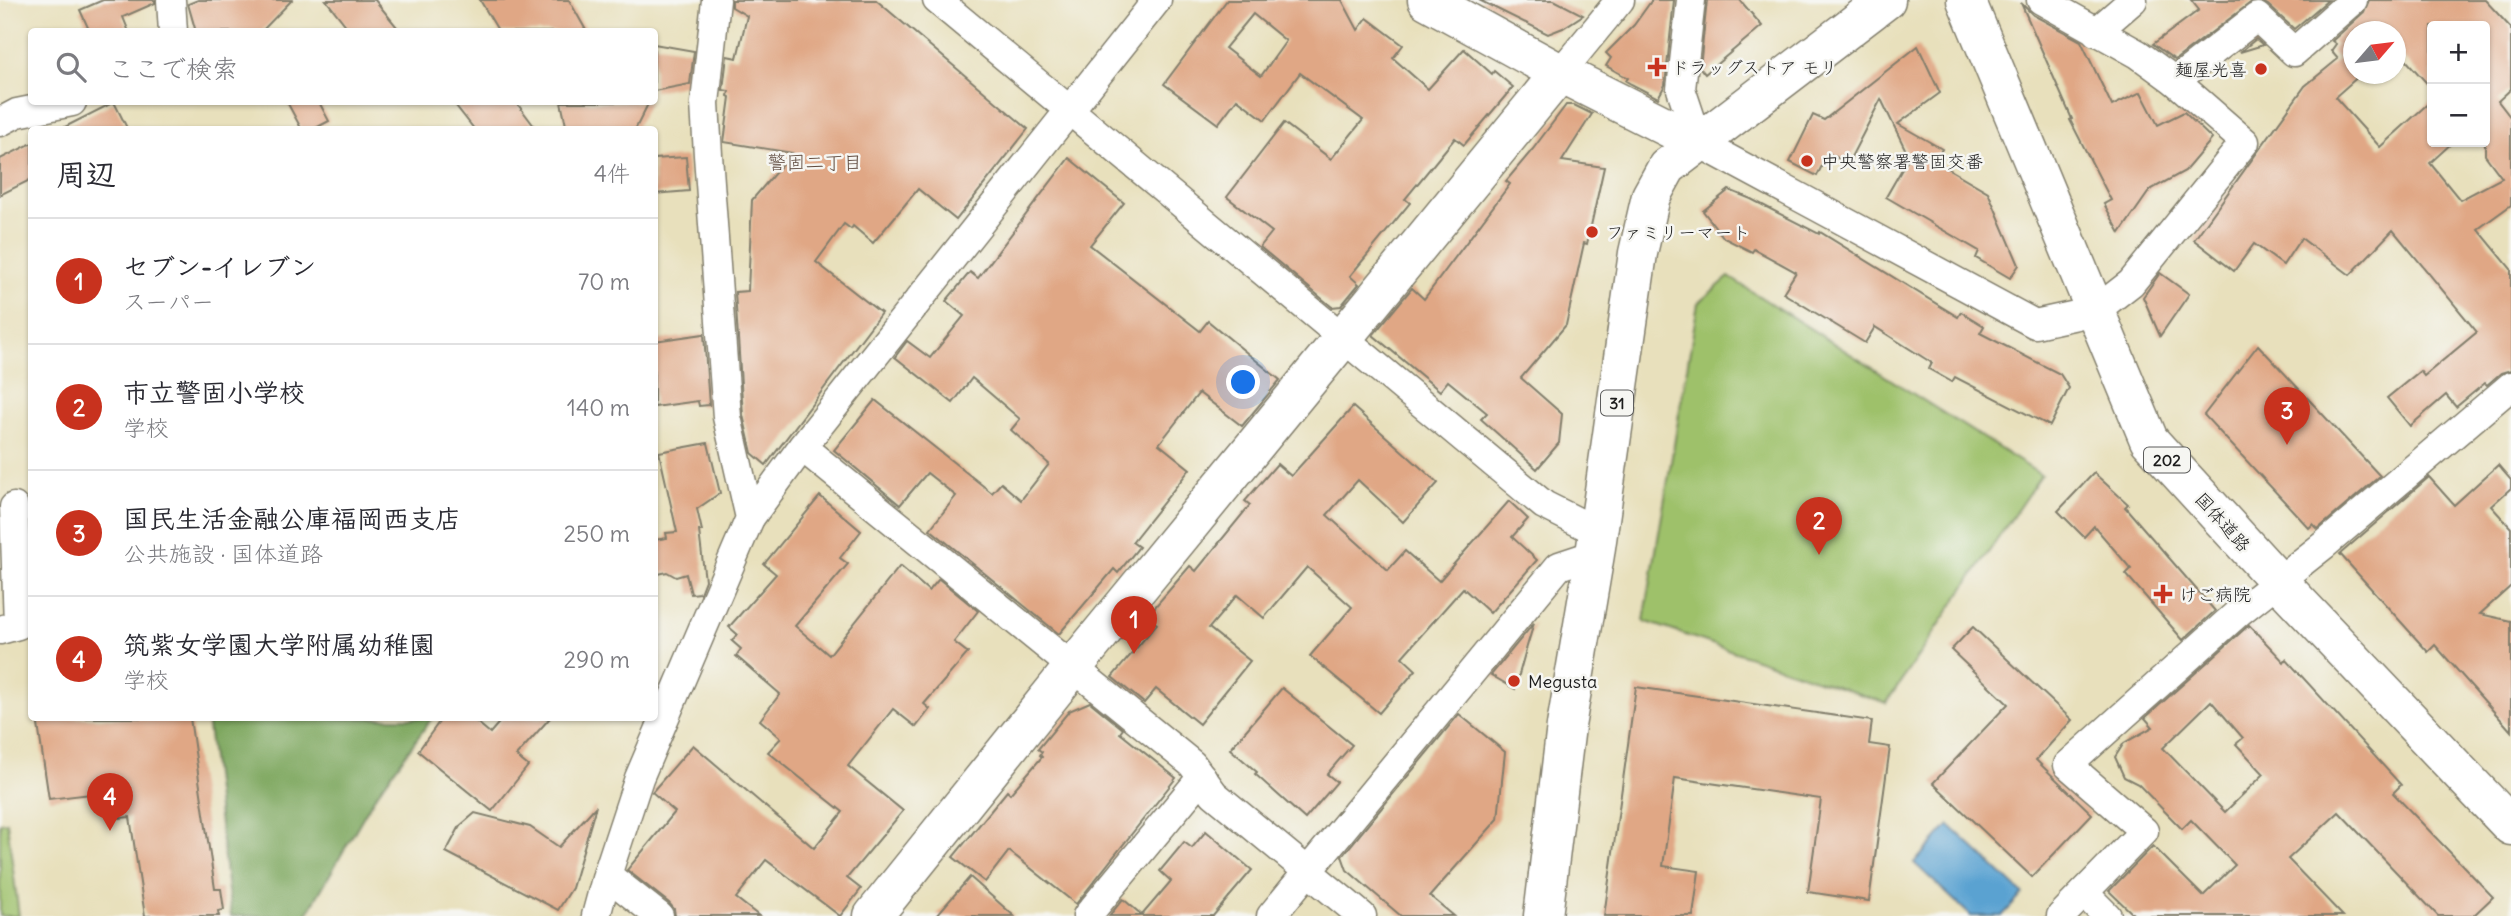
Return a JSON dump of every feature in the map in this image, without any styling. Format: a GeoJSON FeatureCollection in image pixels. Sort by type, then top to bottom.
{"type":"FeatureCollection","features":[{"type":"Feature","properties":{"kind":"main road"},"geometry":{"type":"LineString","coordinates":[[1427,0],[1560,73],[1699,143]]}},
{"type":"Feature","properties":{"kind":"main road","name":"31"},"geometry":{"type":"LineString","coordinates":[[1543,916],[1566,726],[1596,543],[1638,253],[1651,196],[1667,167],[1886,0]]}},
{"type":"Feature","properties":{"kind":"main road","name":"国体道路"},"geometry":{"type":"LineString","coordinates":[[1966,0],[2149,440],[2278,582],[2511,826]]}},
{"type":"Feature","properties":{"kind":"main road"},"geometry":{"type":"LineString","coordinates":[[873,916],[1074,666],[1560,73]]}},
{"type":"Feature","properties":{"kind":"street"},"geometry":{"type":"LineString","coordinates":[[171,0],[173,28]]}},
{"type":"Feature","properties":{"kind":"street"},"geometry":{"type":"LineString","coordinates":[[716,0],[705,103],[709,169],[727,417],[750,518]]}},
{"type":"Feature","properties":{"kind":"street"},"geometry":{"type":"LineString","coordinates":[[937,0],[1544,505],[1596,543],[1559,566],[1271,916]]}},
{"type":"Feature","properties":{"kind":"street"},"geometry":{"type":"LineString","coordinates":[[596,916],[639,778],[750,518],[802,447],[1157,0]]}},
{"type":"Feature","properties":{"kind":"street"},"geometry":{"type":"LineString","coordinates":[[1560,73],[1620,0]]}},
{"type":"Feature","properties":{"kind":"street"},"geometry":{"type":"LineString","coordinates":[[1691,0],[1681,89],[1699,143],[2035,324],[2095,312],[2131,283],[2245,142],[2175,81],[2138,54],[2041,0]]}},
{"type":"Feature","properties":{"kind":"street"},"geometry":{"type":"LineString","coordinates":[[2096,32],[2133,0]]}},
{"type":"Feature","properties":{"kind":"street"},"geometry":{"type":"LineString","coordinates":[[2175,81],[2257,17],[2294,52],[2353,0]]}},
{"type":"Feature","properties":{"kind":"street"},"geometry":{"type":"LineString","coordinates":[[0,122],[17,113],[57,105]]}},
{"type":"Feature","properties":{"kind":"street"},"geometry":{"type":"LineString","coordinates":[[2061,916],[2144,831],[2068,765],[2239,612],[2511,386]]}},
{"type":"Feature","properties":{"kind":"street"},"geometry":{"type":"LineString","coordinates":[[802,447],[1192,764],[1214,794],[1362,916]]}},
{"type":"Feature","properties":{"kind":"street"},"geometry":{"type":"LineString","coordinates":[[0,630],[18,625],[15,504]]}},
{"type":"Feature","properties":{"kind":"street"},"geometry":{"type":"LineString","coordinates":[[1087,916],[1202,777]]}},
{"type":"Feature","properties":{"kind":"street"},"geometry":{"type":"LineString","coordinates":[[607,875],[659,916]]}},
{"type":"Feature","properties":{"kind":"street"},"geometry":{"type":"LineString","coordinates":[[2084,893],[2107,916]]}},
{"type":"Feature","properties":{"kind":"green space"},"geometry":{"type":"Polygon","coordinates":[[[1729,277],[2041,475],[1886,703],[1644,621],[1698,303],[1729,277]]]}},
{"type":"Feature","properties":{"kind":"green space"},"geometry":{"type":"Polygon","coordinates":[[[207,721],[430,721],[374,798],[306,916],[231,916],[207,721]]]}},
{"type":"Feature","properties":{"kind":"green space"},"geometry":{"type":"Polygon","coordinates":[[[7,822],[19,916],[0,916],[0,823],[7,822]]]}},
{"type":"Feature","properties":{"kind":"water"},"geometry":{"type":"Polygon","coordinates":[[[1949,825],[2023,894],[2002,916],[1971,916],[1914,863],[1949,825]]]}},
{"type":"Feature","properties":{"kind":"building"},"geometry":{"type":"Polygon","coordinates":[[[103,0],[155,0],[155,3],[123,17],[127,28],[88,28],[80,10],[103,0]]]}},
{"type":"Feature","properties":{"kind":"building"},"geometry":{"type":"Polygon","coordinates":[[[198,0],[292,0],[265,28],[195,28],[188,4],[198,0]]]}},
{"type":"Feature","properties":{"kind":"building"},"geometry":{"type":"Polygon","coordinates":[[[326,0],[375,0],[398,28],[348,28],[326,0]]]}},
{"type":"Feature","properties":{"kind":"building"},"geometry":{"type":"Polygon","coordinates":[[[480,0],[569,0],[585,28],[497,28],[480,0]]]}},
{"type":"Feature","properties":{"kind":"building"},"geometry":{"type":"Polygon","coordinates":[[[732,0],[876,0],[1028,129],[956,220],[918,189],[873,243],[853,226],[851,229],[844,224],[816,262],[881,313],[766,465],[752,453],[743,415],[735,292],[748,291],[752,200],[792,153],[724,142],[730,97],[729,91],[723,90],[727,56],[737,58],[747,16],[732,7],[732,0]]]}},
{"type":"Feature","properties":{"kind":"building"},"geometry":{"type":"Polygon","coordinates":[[[1227,0],[1342,0],[1358,30],[1367,18],[1403,45],[1393,58],[1428,89],[1464,49],[1492,74],[1494,71],[1513,87],[1464,145],[1455,138],[1405,199],[1410,203],[1350,276],[1359,284],[1341,306],[1332,307],[1260,247],[1272,232],[1227,197],[1284,123],[1331,159],[1363,120],[1300,73],[1265,120],[1237,99],[1218,124],[1164,84],[1227,0]],[[1253,14],[1225,48],[1261,76],[1286,41],[1253,14]]]}},
{"type":"Feature","properties":{"kind":"building"},"geometry":{"type":"Polygon","coordinates":[[[1479,0],[1554,0],[1583,15],[1548,34],[1479,0]]]}},
{"type":"Feature","properties":{"kind":"building"},"geometry":{"type":"Polygon","coordinates":[[[1652,0],[1674,0],[1665,85],[1658,98],[1626,81],[1628,78],[1606,66],[1611,58],[1606,53],[1634,25],[1652,0]]]}},
{"type":"Feature","properties":{"kind":"building"},"geometry":{"type":"Polygon","coordinates":[[[1707,0],[1740,0],[1762,26],[1705,74],[1700,68],[1707,0]]]}},
{"type":"Feature","properties":{"kind":"building"},"geometry":{"type":"Polygon","coordinates":[[[2191,0],[2328,0],[2294,29],[2268,5],[2253,1],[2175,60],[2153,44],[2199,10],[2191,0]]]}},
{"type":"Feature","properties":{"kind":"building"},"geometry":{"type":"Polygon","coordinates":[[[2369,0],[2485,0],[2511,28],[2511,89],[2498,101],[2511,118],[2511,205],[2478,229],[2511,269],[2511,370],[2501,373],[2487,385],[2485,383],[2456,407],[2446,395],[2410,426],[2387,398],[2420,371],[2424,376],[2477,332],[2393,230],[2350,275],[2301,238],[2283,265],[2254,244],[2234,271],[2194,240],[2305,86],[2338,59],[2331,51],[2336,44],[2332,41],[2343,31],[2343,84],[2350,84],[2335,97],[2380,147],[2427,105],[2427,147],[2448,147],[2430,163],[2460,200],[2502,178],[2485,155],[2485,147],[2490,147],[2490,21],[2427,21],[2427,83],[2406,60],[2406,21],[2354,21],[2364,12],[2369,0]]]}},
{"type":"Feature","properties":{"kind":"building"},"geometry":{"type":"Polygon","coordinates":[[[2021,3],[2033,15],[2081,41],[2112,106],[2141,92],[2158,125],[2184,112],[2212,139],[2185,171],[2150,190],[2120,233],[2104,204],[2111,200],[2070,120],[2072,119],[2021,3]]]}},
{"type":"Feature","properties":{"kind":"building"},"geometry":{"type":"Polygon","coordinates":[[[2256,39],[2263,45],[2240,52],[2256,39]]]}},
{"type":"Feature","properties":{"kind":"building"},"geometry":{"type":"Polygon","coordinates":[[[658,45],[694,51],[690,84],[658,90],[658,45]]]}},
{"type":"Feature","properties":{"kind":"building"},"geometry":{"type":"Polygon","coordinates":[[[1918,46],[1940,93],[1898,124],[1942,149],[1935,161],[1988,192],[2019,265],[2010,278],[1976,258],[1979,251],[1886,197],[1909,157],[1881,99],[1848,163],[1828,153],[1817,176],[1790,162],[1813,115],[1824,120],[1918,46]]]}},
{"type":"Feature","properties":{"kind":"building"},"geometry":{"type":"Polygon","coordinates":[[[108,105],[116,105],[126,126],[67,126],[108,105]]]}},
{"type":"Feature","properties":{"kind":"building"},"geometry":{"type":"Polygon","coordinates":[[[289,105],[321,105],[329,121],[320,126],[300,126],[289,105]]]}},
{"type":"Feature","properties":{"kind":"building"},"geometry":{"type":"Polygon","coordinates":[[[455,105],[518,105],[534,126],[472,126],[455,105]]]}},
{"type":"Feature","properties":{"kind":"building"},"geometry":{"type":"Polygon","coordinates":[[[562,105],[648,105],[637,126],[566,126],[562,105]]]}},
{"type":"Feature","properties":{"kind":"building"},"geometry":{"type":"Polygon","coordinates":[[[1566,105],[1574,105],[1592,114],[1562,161],[1604,167],[1566,325],[1521,378],[1562,414],[1559,443],[1537,469],[1481,419],[1487,413],[1448,381],[1440,391],[1373,335],[1412,288],[1424,299],[1510,184],[1506,181],[1566,105]]]}},
{"type":"Feature","properties":{"kind":"building"},"geometry":{"type":"Polygon","coordinates":[[[28,145],[28,181],[0,195],[0,159],[28,145]]]}},
{"type":"Feature","properties":{"kind":"building"},"geometry":{"type":"Polygon","coordinates":[[[686,157],[689,191],[658,194],[658,159],[686,157]]]}},
{"type":"Feature","properties":{"kind":"building"},"geometry":{"type":"Polygon","coordinates":[[[1069,158],[1124,203],[1090,245],[1200,331],[1208,321],[1280,380],[1242,426],[1199,393],[1159,444],[1190,469],[1132,542],[1139,547],[1118,573],[1114,569],[1059,634],[930,529],[956,496],[927,473],[900,505],[834,450],[875,400],[992,493],[1001,483],[1021,500],[1049,464],[1011,430],[1020,419],[972,378],[953,403],[895,357],[907,341],[930,358],[964,316],[946,301],[970,272],[978,278],[1069,158]]]}},
{"type":"Feature","properties":{"kind":"building"},"geometry":{"type":"Polygon","coordinates":[[[1729,190],[1819,234],[1820,232],[1958,317],[1961,312],[1984,326],[1980,333],[2060,374],[2069,388],[2050,426],[1955,377],[1952,382],[1929,369],[1932,363],[1875,327],[1865,343],[1783,293],[1796,272],[1754,249],[1752,252],[1724,238],[1703,211],[1729,190]]]}},
{"type":"Feature","properties":{"kind":"building"},"geometry":{"type":"Polygon","coordinates":[[[2160,273],[2189,294],[2160,336],[2143,297],[2160,273]]]}},
{"type":"Feature","properties":{"kind":"building"},"geometry":{"type":"Polygon","coordinates":[[[704,334],[709,405],[699,406],[698,401],[658,406],[658,340],[704,334]]]}},
{"type":"Feature","properties":{"kind":"building"},"geometry":{"type":"Polygon","coordinates":[[[2258,345],[2380,476],[2318,529],[2313,524],[2309,528],[2204,415],[2258,345]]]}},
{"type":"Feature","properties":{"kind":"building"},"geometry":{"type":"Polygon","coordinates":[[[1353,407],[1438,483],[1403,522],[1358,480],[1327,515],[1388,570],[1405,551],[1439,581],[1509,501],[1528,519],[1512,537],[1537,560],[1490,613],[1463,588],[1402,657],[1416,670],[1379,713],[1310,656],[1352,607],[1307,567],[1264,618],[1237,595],[1209,628],[1250,661],[1199,724],[1156,689],[1144,703],[1112,677],[1157,624],[1147,616],[1190,566],[1196,571],[1250,505],[1245,501],[1277,464],[1291,476],[1353,407]]]}},
{"type":"Feature","properties":{"kind":"building"},"geometry":{"type":"Polygon","coordinates":[[[708,443],[720,493],[697,509],[702,531],[699,531],[705,580],[700,593],[691,594],[686,574],[676,577],[667,572],[658,574],[658,539],[667,538],[666,533],[677,532],[659,452],[708,443]]]}},
{"type":"Feature","properties":{"kind":"building"},"geometry":{"type":"Polygon","coordinates":[[[2498,465],[2511,480],[2511,488],[2491,506],[2511,528],[2511,586],[2480,614],[2511,621],[2511,731],[2435,645],[2428,652],[2340,554],[2429,477],[2454,505],[2498,465]]]}},
{"type":"Feature","properties":{"kind":"building"},"geometry":{"type":"Polygon","coordinates":[[[2094,473],[2128,504],[2125,507],[2215,611],[2183,640],[2126,574],[2131,569],[2094,526],[2084,537],[2058,511],[2094,473]]]}},
{"type":"Feature","properties":{"kind":"building"},"geometry":{"type":"Polygon","coordinates":[[[820,496],[861,531],[840,558],[848,564],[795,626],[829,655],[900,566],[929,591],[939,579],[978,611],[954,642],[968,653],[924,704],[930,709],[916,727],[893,709],[848,766],[903,811],[847,878],[861,889],[840,916],[766,860],[736,898],[759,916],[675,916],[669,903],[627,870],[675,812],[652,792],[693,745],[814,848],[843,812],[768,752],[781,738],[760,720],[780,694],[736,656],[741,649],[732,641],[737,634],[729,627],[776,574],[764,564],[820,496]]]}},
{"type":"Feature","properties":{"kind":"building"},"geometry":{"type":"Polygon","coordinates":[[[1534,623],[1525,653],[1515,689],[1491,675],[1534,623]]]}},
{"type":"Feature","properties":{"kind":"building"},"geometry":{"type":"Polygon","coordinates":[[[2249,625],[2284,662],[2286,659],[2401,785],[2393,793],[2493,897],[2473,916],[2438,916],[2339,812],[2288,859],[2343,916],[2135,916],[2109,891],[2153,846],[2203,896],[2235,865],[2191,820],[2182,829],[2138,784],[2124,777],[2115,757],[2124,743],[2153,727],[2145,718],[2249,625]],[[2211,701],[2163,748],[2225,812],[2264,774],[2236,744],[2243,738],[2211,701]]]}},
{"type":"Feature","properties":{"kind":"building"},"geometry":{"type":"Polygon","coordinates":[[[1973,627],[2072,720],[2036,760],[2092,814],[2032,877],[1933,783],[2008,704],[1951,650],[1973,627]]]}},
{"type":"Feature","properties":{"kind":"building"},"geometry":{"type":"Polygon","coordinates":[[[1636,687],[1872,721],[1869,744],[1890,747],[1869,901],[1808,892],[1821,799],[1675,778],[1663,866],[1699,871],[1693,916],[1604,916],[1636,687]]]}},
{"type":"Feature","properties":{"kind":"building"},"geometry":{"type":"Polygon","coordinates":[[[1282,688],[1352,745],[1327,774],[1337,782],[1305,819],[1230,749],[1282,688]]]}},
{"type":"Feature","properties":{"kind":"building"},"geometry":{"type":"Polygon","coordinates":[[[1090,702],[1123,729],[1120,733],[1176,778],[1076,904],[1009,851],[985,882],[953,857],[1007,791],[1010,794],[1042,757],[1042,752],[1038,749],[1069,711],[1090,702]]]}},
{"type":"Feature","properties":{"kind":"building"},"geometry":{"type":"Polygon","coordinates":[[[1459,714],[1505,752],[1498,819],[1430,896],[1454,916],[1401,916],[1347,870],[1342,856],[1459,714]]]}},
{"type":"Feature","properties":{"kind":"building"},"geometry":{"type":"Polygon","coordinates":[[[37,721],[190,721],[215,889],[221,889],[224,910],[218,911],[219,916],[145,916],[130,817],[120,818],[116,791],[49,799],[37,721]]]}},
{"type":"Feature","properties":{"kind":"building"},"geometry":{"type":"Polygon","coordinates":[[[440,721],[476,721],[490,733],[500,721],[547,721],[516,756],[528,766],[492,811],[418,751],[440,721]]]}},
{"type":"Feature","properties":{"kind":"building"},"geometry":{"type":"Polygon","coordinates":[[[596,806],[572,888],[558,910],[446,852],[460,826],[475,813],[530,827],[559,847],[596,806]]]}},
{"type":"Feature","properties":{"kind":"building"},"geometry":{"type":"Polygon","coordinates":[[[1206,831],[1252,870],[1213,916],[1109,916],[1123,899],[1142,915],[1171,881],[1160,871],[1184,842],[1192,848],[1206,831]]]}},
{"type":"Feature","properties":{"kind":"building"},"geometry":{"type":"Polygon","coordinates":[[[970,877],[1014,916],[936,916],[970,877]]]}},
{"type":"Feature","properties":{"kind":"place","name":"ドラッグストア モリ"},"geometry":{"type":"Point","coordinates":[1657,67]}},
{"type":"Feature","properties":{"kind":"place","name":"麺屋光喜"},"geometry":{"type":"Point","coordinates":[2261,69]}},
{"type":"Feature","properties":{"kind":"place","name":"中央警察署警固交番"},"geometry":{"type":"Point","coordinates":[1807,161]}},
{"type":"Feature","properties":{"kind":"place","name":"ファミリーマート"},"geometry":{"type":"Point","coordinates":[1592,232]}},
{"type":"Feature","properties":{"kind":"place","name":"国民生活金融公庫福岡西支店"},"geometry":{"type":"Point","coordinates":[2287,445]}},
{"type":"Feature","properties":{"kind":"place","name":"市立警固小学校"},"geometry":{"type":"Point","coordinates":[1819,555]}},
{"type":"Feature","properties":{"kind":"place","name":"けご病院"},"geometry":{"type":"Point","coordinates":[2163,594]}},
{"type":"Feature","properties":{"kind":"place","name":"セブン-イレブン"},"geometry":{"type":"Point","coordinates":[1134,654]}},
{"type":"Feature","properties":{"kind":"place","name":"Megusta"},"geometry":{"type":"Point","coordinates":[1514,681]}},
{"type":"Feature","properties":{"kind":"place","name":"筑紫女学園大学附属幼稚園"},"geometry":{"type":"Point","coordinates":[110,831]}},
{"type":"Feature","properties":{"kind":"district","name":"警固二丁目"},"geometry":{"type":"Point","coordinates":[815,162]}}]}
